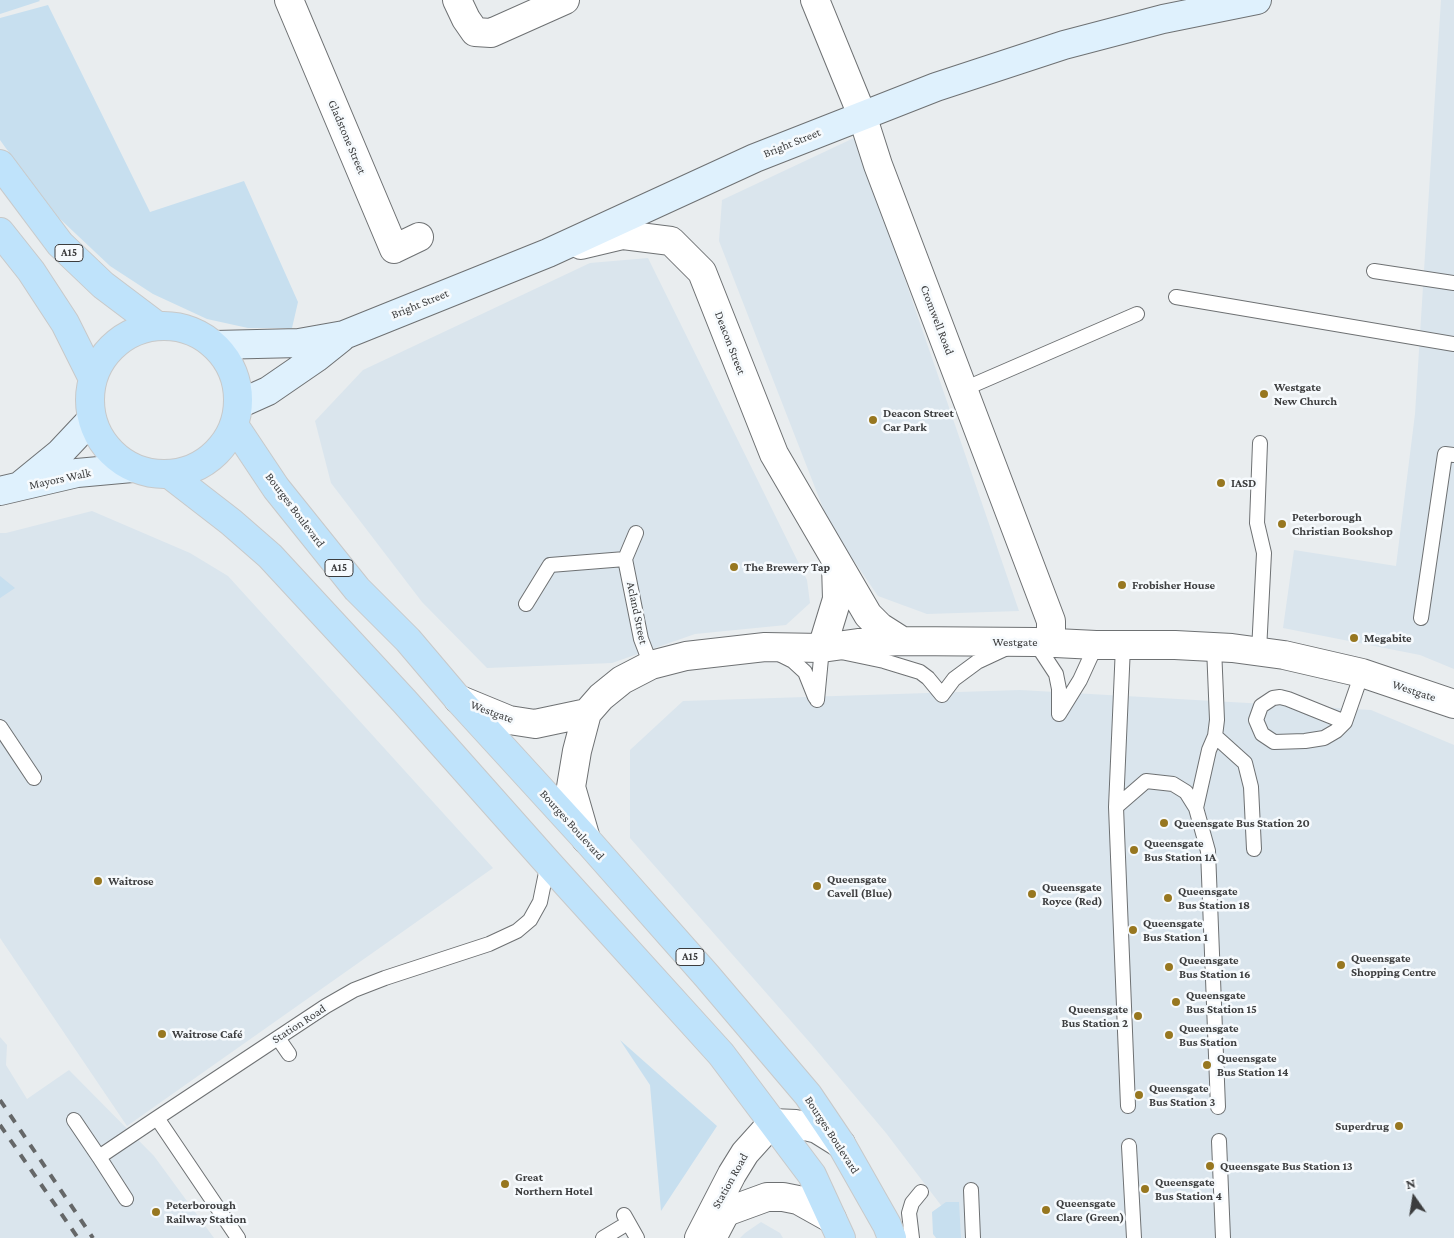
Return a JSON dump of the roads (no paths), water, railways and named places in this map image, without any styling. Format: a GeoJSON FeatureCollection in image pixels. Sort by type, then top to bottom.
{"type":"FeatureCollection","features":[{"type":"Feature","properties":{"kind":"main road","name":"A15"},"geometry":{"type":"LineString","coordinates":[[0,164],[60,244],[103,285],[156,325]]}},
{"type":"Feature","properties":{"kind":"main road"},"geometry":{"type":"LineString","coordinates":[[0,232],[30,271],[65,323],[92,377]]}},
{"type":"Feature","properties":{"kind":"main road","name":"A15"},"geometry":{"type":"LineString","coordinates":[[156,325],[177,326],[198,333],[216,345],[229,362],[237,382],[237,415],[224,444],[209,460],[190,470],[169,474],[148,473],[132,468],[114,456],[100,439],[91,420],[89,398],[92,377],[102,358],[116,342],[135,331],[156,325]]}},
{"type":"Feature","properties":{"kind":"main road","name":"Bourges Boulevard"},"geometry":{"type":"LineString","coordinates":[[237,415],[276,488],[357,589],[408,640],[458,699],[586,839],[707,976],[802,1088],[841,1144],[887,1225],[892,1238]]}},
{"type":"Feature","properties":{"kind":"main road"},"geometry":{"type":"LineString","coordinates":[[169,474],[231,522],[270,556],[721,1054],[812,1175],[837,1229]]}},
{"type":"Feature","properties":{"kind":"street","name":"Gladstone Street"},"geometry":{"type":"LineString","coordinates":[[289,0],[394,249],[419,237]]}},
{"type":"Feature","properties":{"kind":"street"},"geometry":{"type":"LineString","coordinates":[[457,0],[474,32],[491,33],[565,0]]}},
{"type":"Feature","properties":{"kind":"street","name":"Cromwell Road"},"geometry":{"type":"LineString","coordinates":[[815,0],[862,115],[878,165],[1051,621],[1034,643]]}},
{"type":"Feature","properties":{"kind":"street","name":"Bright Street"},"geometry":{"type":"LineString","coordinates":[[216,345],[299,344],[344,335],[548,253],[755,158],[862,115],[936,88],[1064,46],[1163,19],[1256,0]]}},
{"type":"Feature","properties":{"kind":"street","name":"Deacon Street"},"geometry":{"type":"LineString","coordinates":[[548,253],[624,235],[671,241],[702,272],[774,454],[836,564],[868,615],[880,627],[902,641]]}},
{"type":"Feature","properties":{"kind":"street","name":"Bright Street"},"geometry":{"type":"LineString","coordinates":[[237,415],[316,358],[344,335]]}},
{"type":"Feature","properties":{"kind":"street","name":"Mayors Walk"},"geometry":{"type":"LineString","coordinates":[[9,490],[60,453],[91,420]]}},
{"type":"Feature","properties":{"kind":"street","name":"Mayors Walk"},"geometry":{"type":"LineString","coordinates":[[9,490],[77,473],[132,468]]}},
{"type":"Feature","properties":{"kind":"street","name":"Deacon Street"},"geometry":{"type":"LineString","coordinates":[[822,648],[837,598],[836,564]]}},
{"type":"Feature","properties":{"kind":"street","name":"Westgate"},"geometry":{"type":"LineString","coordinates":[[458,699],[509,720],[535,724],[586,713],[601,697],[622,680],[651,666],[686,656],[765,647],[822,648],[858,643],[902,641],[1122,646],[1176,645],[1259,651],[1362,673],[1454,704]]}},
{"type":"Feature","properties":{"kind":"street"},"geometry":{"type":"LineString","coordinates":[[586,713],[571,788],[586,839]]}},
{"type":"Feature","properties":{"kind":"street"},"geometry":{"type":"LineString","coordinates":[[772,1122],[796,1124],[817,1129],[841,1144]]}},
{"type":"Feature","properties":{"kind":"street","name":"Station Road"},"geometry":{"type":"LineString","coordinates":[[708,1236],[741,1160],[772,1122]]}},
{"type":"Feature","properties":{"kind":"street","name":"Station Road"},"geometry":{"type":"LineString","coordinates":[[708,1236],[726,1212],[767,1197],[783,1197],[798,1200],[837,1229]]}},
{"type":"Feature","properties":{"kind":"lane"},"geometry":{"type":"LineString","coordinates":[[1374,271],[1454,283]]}},
{"type":"Feature","properties":{"kind":"lane"},"geometry":{"type":"LineString","coordinates":[[1176,297],[1454,344]]}},
{"type":"Feature","properties":{"kind":"lane"},"geometry":{"type":"LineString","coordinates":[[964,389],[1137,314]]}},
{"type":"Feature","properties":{"kind":"lane"},"geometry":{"type":"LineString","coordinates":[[1259,651],[1264,553],[1257,523],[1260,442]]}},
{"type":"Feature","properties":{"kind":"lane"},"geometry":{"type":"LineString","coordinates":[[1421,618],[1445,454],[1454,455]]}},
{"type":"Feature","properties":{"kind":"lane"},"geometry":{"type":"LineString","coordinates":[[526,604],[550,565],[625,559],[636,533]]}},
{"type":"Feature","properties":{"kind":"lane","name":"Acland Street"},"geometry":{"type":"LineString","coordinates":[[625,559],[641,639],[651,666]]}},
{"type":"Feature","properties":{"kind":"lane"},"geometry":{"type":"LineString","coordinates":[[765,647],[793,661],[805,672],[816,700],[822,648],[884,661],[920,672],[928,678],[942,695],[954,679],[977,662],[1034,643],[1056,674],[1059,689],[1059,714],[1080,680],[1096,645]]}},
{"type":"Feature","properties":{"kind":"lane"},"geometry":{"type":"LineString","coordinates":[[1122,646],[1116,807],[1128,1106]]}},
{"type":"Feature","properties":{"kind":"lane"},"geometry":{"type":"LineString","coordinates":[[1196,808],[1209,750],[1215,736],[1217,720],[1214,647]]}},
{"type":"Feature","properties":{"kind":"lane"},"geometry":{"type":"LineString","coordinates":[[1345,722],[1280,697],[1273,698],[1261,706],[1256,720],[1262,734],[1274,742],[1324,738],[1336,731],[1345,722],[1362,673]]}},
{"type":"Feature","properties":{"kind":"lane"},"geometry":{"type":"LineString","coordinates":[[0,727],[34,778]]}},
{"type":"Feature","properties":{"kind":"lane"},"geometry":{"type":"LineString","coordinates":[[1215,736],[1245,763],[1251,787],[1254,849]]}},
{"type":"Feature","properties":{"kind":"lane"},"geometry":{"type":"LineString","coordinates":[[1116,807],[1146,781],[1173,784],[1186,792],[1196,808],[1208,851],[1218,1106]]}},
{"type":"Feature","properties":{"kind":"lane","name":"Station Road"},"geometry":{"type":"LineString","coordinates":[[99,1158],[326,1006],[354,990],[489,944],[517,931],[530,920],[540,902],[548,863]]}},
{"type":"Feature","properties":{"kind":"lane"},"geometry":{"type":"LineString","coordinates":[[278,1038],[289,1054]]}},
{"type":"Feature","properties":{"kind":"lane"},"geometry":{"type":"LineString","coordinates":[[157,1118],[238,1238]]}},
{"type":"Feature","properties":{"kind":"lane"},"geometry":{"type":"LineString","coordinates":[[74,1120],[126,1199]]}},
{"type":"Feature","properties":{"kind":"lane"},"geometry":{"type":"LineString","coordinates":[[1219,1141],[1223,1238]]}},
{"type":"Feature","properties":{"kind":"lane"},"geometry":{"type":"LineString","coordinates":[[1129,1146],[1134,1238]]}},
{"type":"Feature","properties":{"kind":"lane"},"geometry":{"type":"LineString","coordinates":[[971,1190],[973,1238]]}},
{"type":"Feature","properties":{"kind":"lane"},"geometry":{"type":"LineString","coordinates":[[912,1238],[909,1213],[912,1203],[921,1192]]}},
{"type":"Feature","properties":{"kind":"lane"},"geometry":{"type":"LineString","coordinates":[[603,1238],[626,1218],[637,1238]]}},
{"type":"Feature","properties":{"kind":"railway"},"geometry":{"type":"LineString","coordinates":[[0,1100],[93,1238]]}},
{"type":"Feature","properties":{"kind":"railway"},"geometry":{"type":"LineString","coordinates":[[0,1125],[78,1238]]}},
{"type":"Feature","properties":{"kind":"place","name":"Westgate New Church"},"geometry":{"type":"Point","coordinates":[1264,394]}},
{"type":"Feature","properties":{"kind":"place","name":"Deacon Street Car Park"},"geometry":{"type":"Point","coordinates":[873,420]}},
{"type":"Feature","properties":{"kind":"place","name":"IASD"},"geometry":{"type":"Point","coordinates":[1221,483]}},
{"type":"Feature","properties":{"kind":"place","name":"Peterborough Christian Bookshop"},"geometry":{"type":"Point","coordinates":[1282,524]}},
{"type":"Feature","properties":{"kind":"place","name":"The Brewery Tap"},"geometry":{"type":"Point","coordinates":[734,567]}},
{"type":"Feature","properties":{"kind":"place","name":"Frobisher House"},"geometry":{"type":"Point","coordinates":[1122,585]}},
{"type":"Feature","properties":{"kind":"place","name":"Megabite"},"geometry":{"type":"Point","coordinates":[1354,638]}},
{"type":"Feature","properties":{"kind":"place","name":"Queensgate Bus Station 20"},"geometry":{"type":"Point","coordinates":[1164,823]}},
{"type":"Feature","properties":{"kind":"place","name":"Queensgate Bus Station 1A"},"geometry":{"type":"Point","coordinates":[1134,850]}},
{"type":"Feature","properties":{"kind":"place","name":"Waitrose"},"geometry":{"type":"Point","coordinates":[98,881]}},
{"type":"Feature","properties":{"kind":"place","name":"Queensgate Cavell (Blue)"},"geometry":{"type":"Point","coordinates":[817,886]}},
{"type":"Feature","properties":{"kind":"place","name":"Queensgate Royce (Red)"},"geometry":{"type":"Point","coordinates":[1032,894]}},
{"type":"Feature","properties":{"kind":"place","name":"Queensgate Bus Station 18"},"geometry":{"type":"Point","coordinates":[1168,898]}},
{"type":"Feature","properties":{"kind":"place","name":"Queensgate Bus Station 1"},"geometry":{"type":"Point","coordinates":[1133,930]}},
{"type":"Feature","properties":{"kind":"place","name":"Queensgate Shopping Centre"},"geometry":{"type":"Point","coordinates":[1341,965]}},
{"type":"Feature","properties":{"kind":"place","name":"Queensgate Bus Station 16"},"geometry":{"type":"Point","coordinates":[1169,967]}},
{"type":"Feature","properties":{"kind":"place","name":"Queensgate Bus Station 15"},"geometry":{"type":"Point","coordinates":[1176,1002]}},
{"type":"Feature","properties":{"kind":"place","name":"Queensgate Bus Station 2"},"geometry":{"type":"Point","coordinates":[1138,1016]}},
{"type":"Feature","properties":{"kind":"place","name":"Waitrose Café"},"geometry":{"type":"Point","coordinates":[162,1034]}},
{"type":"Feature","properties":{"kind":"place","name":"Queensgate Bus Station"},"geometry":{"type":"Point","coordinates":[1169,1035]}},
{"type":"Feature","properties":{"kind":"place","name":"Queensgate Bus Station 14"},"geometry":{"type":"Point","coordinates":[1207,1065]}},
{"type":"Feature","properties":{"kind":"place","name":"Queensgate Bus Station 3"},"geometry":{"type":"Point","coordinates":[1139,1095]}},
{"type":"Feature","properties":{"kind":"place","name":"Superdrug"},"geometry":{"type":"Point","coordinates":[1399,1126]}},
{"type":"Feature","properties":{"kind":"place","name":"Queensgate Bus Station 13"},"geometry":{"type":"Point","coordinates":[1210,1166]}},
{"type":"Feature","properties":{"kind":"place","name":"Great Northern Hotel"},"geometry":{"type":"Point","coordinates":[505,1184]}},
{"type":"Feature","properties":{"kind":"place","name":"Queensgate Bus Station 4"},"geometry":{"type":"Point","coordinates":[1145,1189]}},
{"type":"Feature","properties":{"kind":"place","name":"Queensgate Clare (Green)"},"geometry":{"type":"Point","coordinates":[1046,1210]}},
{"type":"Feature","properties":{"kind":"place","name":"Peterborough Railway Station"},"geometry":{"type":"Point","coordinates":[156,1212]}}]}
